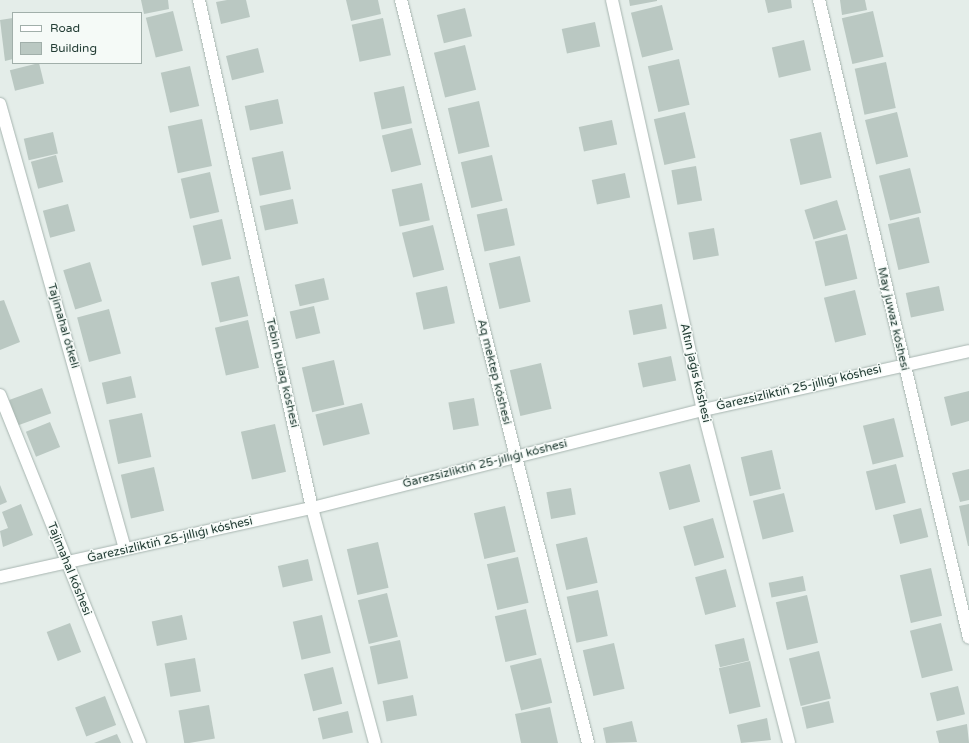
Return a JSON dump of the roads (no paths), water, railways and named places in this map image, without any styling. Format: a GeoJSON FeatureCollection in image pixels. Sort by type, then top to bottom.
{"type":"FeatureCollection","features":[{"type":"Feature","properties":{"kind":"street","name":"Tebin bulaq kóshesi"},"geometry":{"type":"LineString","coordinates":[[199,0],[312,508],[375,743]]}},
{"type":"Feature","properties":{"kind":"street","name":"Aq mektep kóshesi"},"geometry":{"type":"LineString","coordinates":[[401,0],[588,743]]}},
{"type":"Feature","properties":{"kind":"street","name":"Altın jaǵıs kóshesi"},"geometry":{"type":"LineString","coordinates":[[612,0],[703,410],[789,743]]}},
{"type":"Feature","properties":{"kind":"street","name":"May juwaz kóshesi"},"geometry":{"type":"LineString","coordinates":[[819,0],[969,638]]}},
{"type":"Feature","properties":{"kind":"street","name":"Tajimahal ótkeli"},"geometry":{"type":"LineString","coordinates":[[0,104],[125,549]]}},
{"type":"Feature","properties":{"kind":"street","name":"Ǵarezsizliktiń 25-jıllıǵı kóshesi"},"geometry":{"type":"LineString","coordinates":[[0,577],[66,564],[125,549],[312,508],[703,410],[904,364],[969,351]]}},
{"type":"Feature","properties":{"kind":"street","name":"Tajimahal kóshesi"},"geometry":{"type":"LineString","coordinates":[[0,395],[66,564],[140,743]]}}]}
